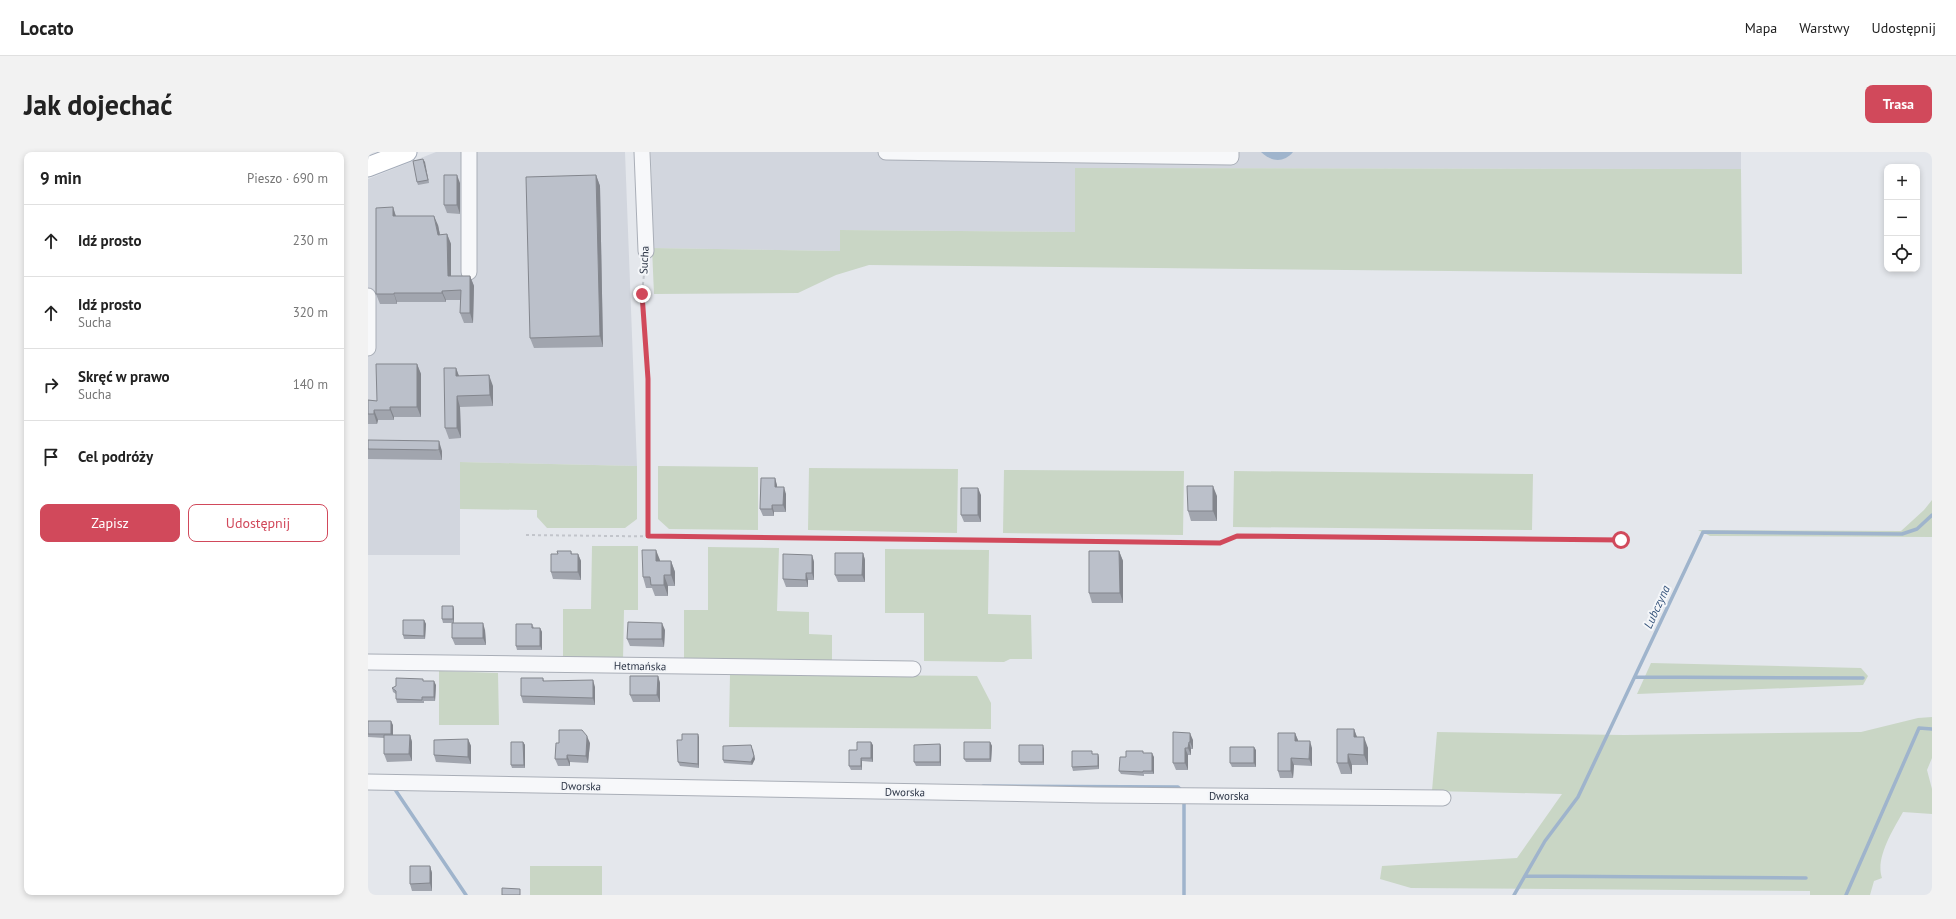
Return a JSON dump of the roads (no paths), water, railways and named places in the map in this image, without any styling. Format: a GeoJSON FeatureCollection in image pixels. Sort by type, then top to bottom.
{"type":"FeatureCollection","features":[{"type":"Feature","properties":{"kind":"main road"},"geometry":{"type":"LineString","coordinates":[[368,167],[407,152]]}},
{"type":"Feature","properties":{"kind":"street"},"geometry":{"type":"LineString","coordinates":[[469,152],[469,272]]}},
{"type":"Feature","properties":{"kind":"street","name":"Sucha"},"geometry":{"type":"LineString","coordinates":[[642,152],[646,251]]}},
{"type":"Feature","properties":{"kind":"street"},"geometry":{"type":"LineString","coordinates":[[886,152],[1231,157],[1231,152]]}},
{"type":"Feature","properties":{"kind":"street"},"geometry":{"type":"LineString","coordinates":[[368,296],[368,348]]}},
{"type":"Feature","properties":{"kind":"street","name":"Hetmańska"},"geometry":{"type":"LineString","coordinates":[[368,662],[913,669]]}},
{"type":"Feature","properties":{"kind":"street","name":"Dworska"},"geometry":{"type":"LineString","coordinates":[[368,782],[1088,795],[1443,798]]}},
{"type":"Feature","properties":{"kind":"water"},"geometry":{"type":"Polygon","coordinates":[[[1261,152],[1293,152],[1286,158],[1277,160],[1269,158],[1261,152]]]}},
{"type":"Feature","properties":{"kind":"waterway","name":"Lubczyna"},"geometry":{"type":"LineString","coordinates":[[1514,895],[1545,841],[1578,797],[1703,532],[1902,534],[1917,529],[1932,515]]}},
{"type":"Feature","properties":{"kind":"waterway"},"geometry":{"type":"LineString","coordinates":[[1635,677],[1863,678]]}},
{"type":"Feature","properties":{"kind":"waterway"},"geometry":{"type":"LineString","coordinates":[[1846,895],[1919,728],[1932,729]]}},
{"type":"Feature","properties":{"kind":"waterway"},"geometry":{"type":"LineString","coordinates":[[983,786],[1178,787],[1182,791]]}},
{"type":"Feature","properties":{"kind":"waterway"},"geometry":{"type":"LineString","coordinates":[[396,791],[466,895]]}},
{"type":"Feature","properties":{"kind":"waterway"},"geometry":{"type":"LineString","coordinates":[[1184,804],[1184,895]]}},
{"type":"Feature","properties":{"kind":"waterway"},"geometry":{"type":"LineString","coordinates":[[1525,876],[1806,878]]}}]}
